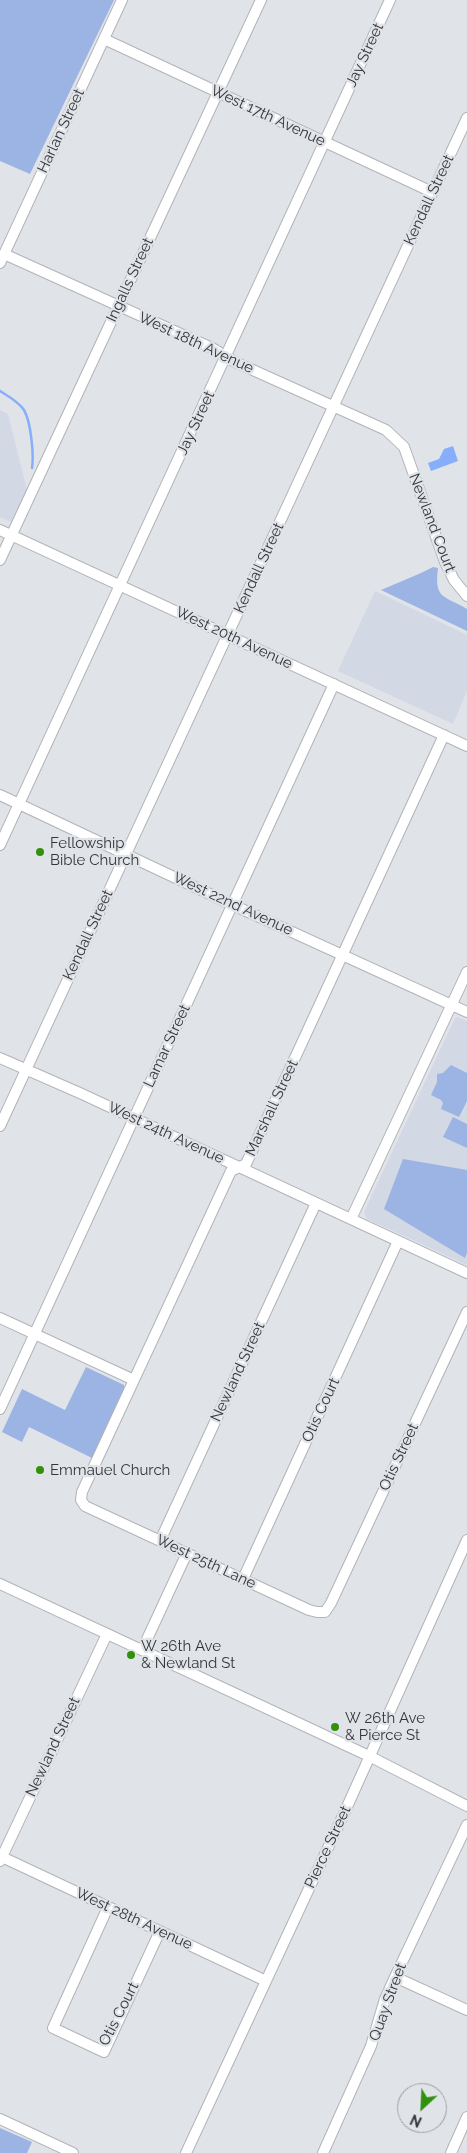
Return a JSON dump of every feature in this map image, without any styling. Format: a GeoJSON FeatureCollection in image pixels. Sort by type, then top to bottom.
{"type":"FeatureCollection","features":[{"type":"Feature","properties":{"kind":"street","name":"Harlan Street"},"geometry":{"type":"LineString","coordinates":[[2,258],[122,0]]}},
{"type":"Feature","properties":{"kind":"street","name":"Ingalls Street"},"geometry":{"type":"LineString","coordinates":[[0,560],[216,93],[261,0]]}},
{"type":"Feature","properties":{"kind":"street","name":"Jay Street"},"geometry":{"type":"LineString","coordinates":[[0,845],[390,0]]}},
{"type":"Feature","properties":{"kind":"street","name":"West 17th Avenue"},"geometry":{"type":"LineString","coordinates":[[104,39],[216,93],[432,192]]}},
{"type":"Feature","properties":{"kind":"street","name":"Kendall Street"},"geometry":{"type":"LineString","coordinates":[[0,1126],[467,118]]}},
{"type":"Feature","properties":{"kind":"street","name":"West 18th Avenue"},"geometry":{"type":"LineString","coordinates":[[2,258],[212,348],[333,407],[386,430],[404,448]]}},
{"type":"Feature","properties":{"kind":"street","name":"Newland Court"},"geometry":{"type":"LineString","coordinates":[[404,448],[445,562],[454,580],[467,596]]}},
{"type":"Feature","properties":{"kind":"street","name":"West 20th Avenue"},"geometry":{"type":"LineString","coordinates":[[0,530],[467,746]]}},
{"type":"Feature","properties":{"kind":"street","name":"Lamar Street"},"geometry":{"type":"LineString","coordinates":[[0,1409],[334,684]]}},
{"type":"Feature","properties":{"kind":"street","name":"Marshall Street"},"geometry":{"type":"LineString","coordinates":[[81,1500],[82,1492],[231,1171],[246,1164],[444,735]]}},
{"type":"Feature","properties":{"kind":"street","name":"West 22nd Avenue"},"geometry":{"type":"LineString","coordinates":[[0,794],[233,905],[467,1012]]}},
{"type":"Feature","properties":{"kind":"street"},"geometry":{"type":"LineString","coordinates":[[351,1219],[467,972]]}},
{"type":"Feature","properties":{"kind":"street","name":"West 24th Avenue"},"geometry":{"type":"LineString","coordinates":[[0,1058],[467,1273]]}},
{"type":"Feature","properties":{"kind":"street","name":"Newland Street"},"geometry":{"type":"LineString","coordinates":[[160,1541],[316,1203]]}},
{"type":"Feature","properties":{"kind":"street","name":"Otis Court"},"geometry":{"type":"LineString","coordinates":[[243,1579],[398,1241]]}},
{"type":"Feature","properties":{"kind":"street","name":"Otis Street"},"geometry":{"type":"LineString","coordinates":[[331,1603],[467,1312]]}},
{"type":"Feature","properties":{"kind":"street"},"geometry":{"type":"LineString","coordinates":[[0,1318],[134,1380]]}},
{"type":"Feature","properties":{"kind":"street","name":"West 25th Lane"},"geometry":{"type":"LineString","coordinates":[[81,1500],[85,1506],[317,1612],[325,1612],[331,1603]]}},
{"type":"Feature","properties":{"kind":"street","name":"Pierce Street"},"geometry":{"type":"LineString","coordinates":[[186,2153],[370,1756],[467,1540]]}},
{"type":"Feature","properties":{"kind":"street"},"geometry":{"type":"LineString","coordinates":[[142,1650],[187,1553]]}},
{"type":"Feature","properties":{"kind":"street"},"geometry":{"type":"LineString","coordinates":[[0,1584],[370,1756],[467,1806]]}},
{"type":"Feature","properties":{"kind":"street","name":"Newland Street"},"geometry":{"type":"LineString","coordinates":[[1,1859],[107,1634]]}},
{"type":"Feature","properties":{"kind":"street","name":"Quay Street"},"geometry":{"type":"LineString","coordinates":[[323,2153],[371,2046],[395,1977],[467,1824]]}},
{"type":"Feature","properties":{"kind":"street","name":"West 28th Avenue"},"geometry":{"type":"LineString","coordinates":[[1,1859],[160,1930],[266,1981]]}},
{"type":"Feature","properties":{"kind":"street","name":"Otis Court"},"geometry":{"type":"LineString","coordinates":[[108,1907],[53,2028],[104,2052],[160,1930]]}},
{"type":"Feature","properties":{"kind":"street"},"geometry":{"type":"LineString","coordinates":[[395,1977],[467,2010]]}},
{"type":"Feature","properties":{"kind":"street"},"geometry":{"type":"LineString","coordinates":[[0,2119],[72,2153]]}},
{"type":"Feature","properties":{"kind":"street"},"geometry":{"type":"LineString","coordinates":[[451,2153],[466,2124]]}},
{"type":"Feature","properties":{"kind":"shaded area"},"geometry":{"type":"Polygon","coordinates":[[[0,0],[114,0],[30,174],[0,161],[0,0]]]}},
{"type":"Feature","properties":{"kind":"shaded area"},"geometry":{"type":"Polygon","coordinates":[[[0,410],[8,414],[27,490],[11,522],[0,517],[0,410]]]}},
{"type":"Feature","properties":{"kind":"shaded area"},"geometry":{"type":"Polygon","coordinates":[[[453,446],[458,461],[431,471],[428,463],[439,459],[444,449],[453,446]]]}},
{"type":"Feature","properties":{"kind":"shaded area"},"geometry":{"type":"Polygon","coordinates":[[[433,567],[438,568],[438,586],[442,595],[467,609],[467,631],[381,590],[433,567]]]}},
{"type":"Feature","properties":{"kind":"shaded area"},"geometry":{"type":"Polygon","coordinates":[[[375,591],[467,635],[467,691],[453,724],[338,671],[375,591]]]}},
{"type":"Feature","properties":{"kind":"shaded area"},"geometry":{"type":"Polygon","coordinates":[[[457,1017],[467,1021],[467,1265],[367,1219],[364,1212],[457,1017]]]}},
{"type":"Feature","properties":{"kind":"shaded area"},"geometry":{"type":"Polygon","coordinates":[[[451,1065],[467,1073],[467,1101],[459,1117],[441,1109],[443,1103],[441,1100],[431,1095],[437,1082],[437,1074],[443,1073],[451,1065]]]}},
{"type":"Feature","properties":{"kind":"shaded area"},"geometry":{"type":"Polygon","coordinates":[[[453,1117],[467,1124],[467,1148],[443,1137],[453,1117]]]}},
{"type":"Feature","properties":{"kind":"shaded area"},"geometry":{"type":"Polygon","coordinates":[[[403,1159],[467,1170],[467,1253],[465,1258],[384,1209],[403,1159]]]}},
{"type":"Feature","properties":{"kind":"shaded area"},"geometry":{"type":"Polygon","coordinates":[[[86,1367],[124,1385],[124,1391],[92,1458],[29,1427],[22,1442],[2,1432],[22,1389],[65,1410],[86,1367]]]}},
{"type":"Feature","properties":{"kind":"shaded area"},"geometry":{"type":"Polygon","coordinates":[[[0,2128],[32,2142],[27,2153],[0,2153],[0,2128]]]}},
{"type":"Feature","properties":{"kind":"waterway"},"geometry":{"type":"LineString","coordinates":[[0,391],[13,399],[24,410],[31,439],[32,468]]}},
{"type":"Feature","properties":{"kind":"place","name":"Fellowship Bible Church"},"geometry":{"type":"Point","coordinates":[40,852]}},
{"type":"Feature","properties":{"kind":"place","name":"Emmauel Church"},"geometry":{"type":"Point","coordinates":[40,1470]}},
{"type":"Feature","properties":{"kind":"place","name":"W 26th Ave & Newland St"},"geometry":{"type":"Point","coordinates":[131,1655]}},
{"type":"Feature","properties":{"kind":"place","name":"W 26th Ave & Pierce St"},"geometry":{"type":"Point","coordinates":[335,1727]}}]}
